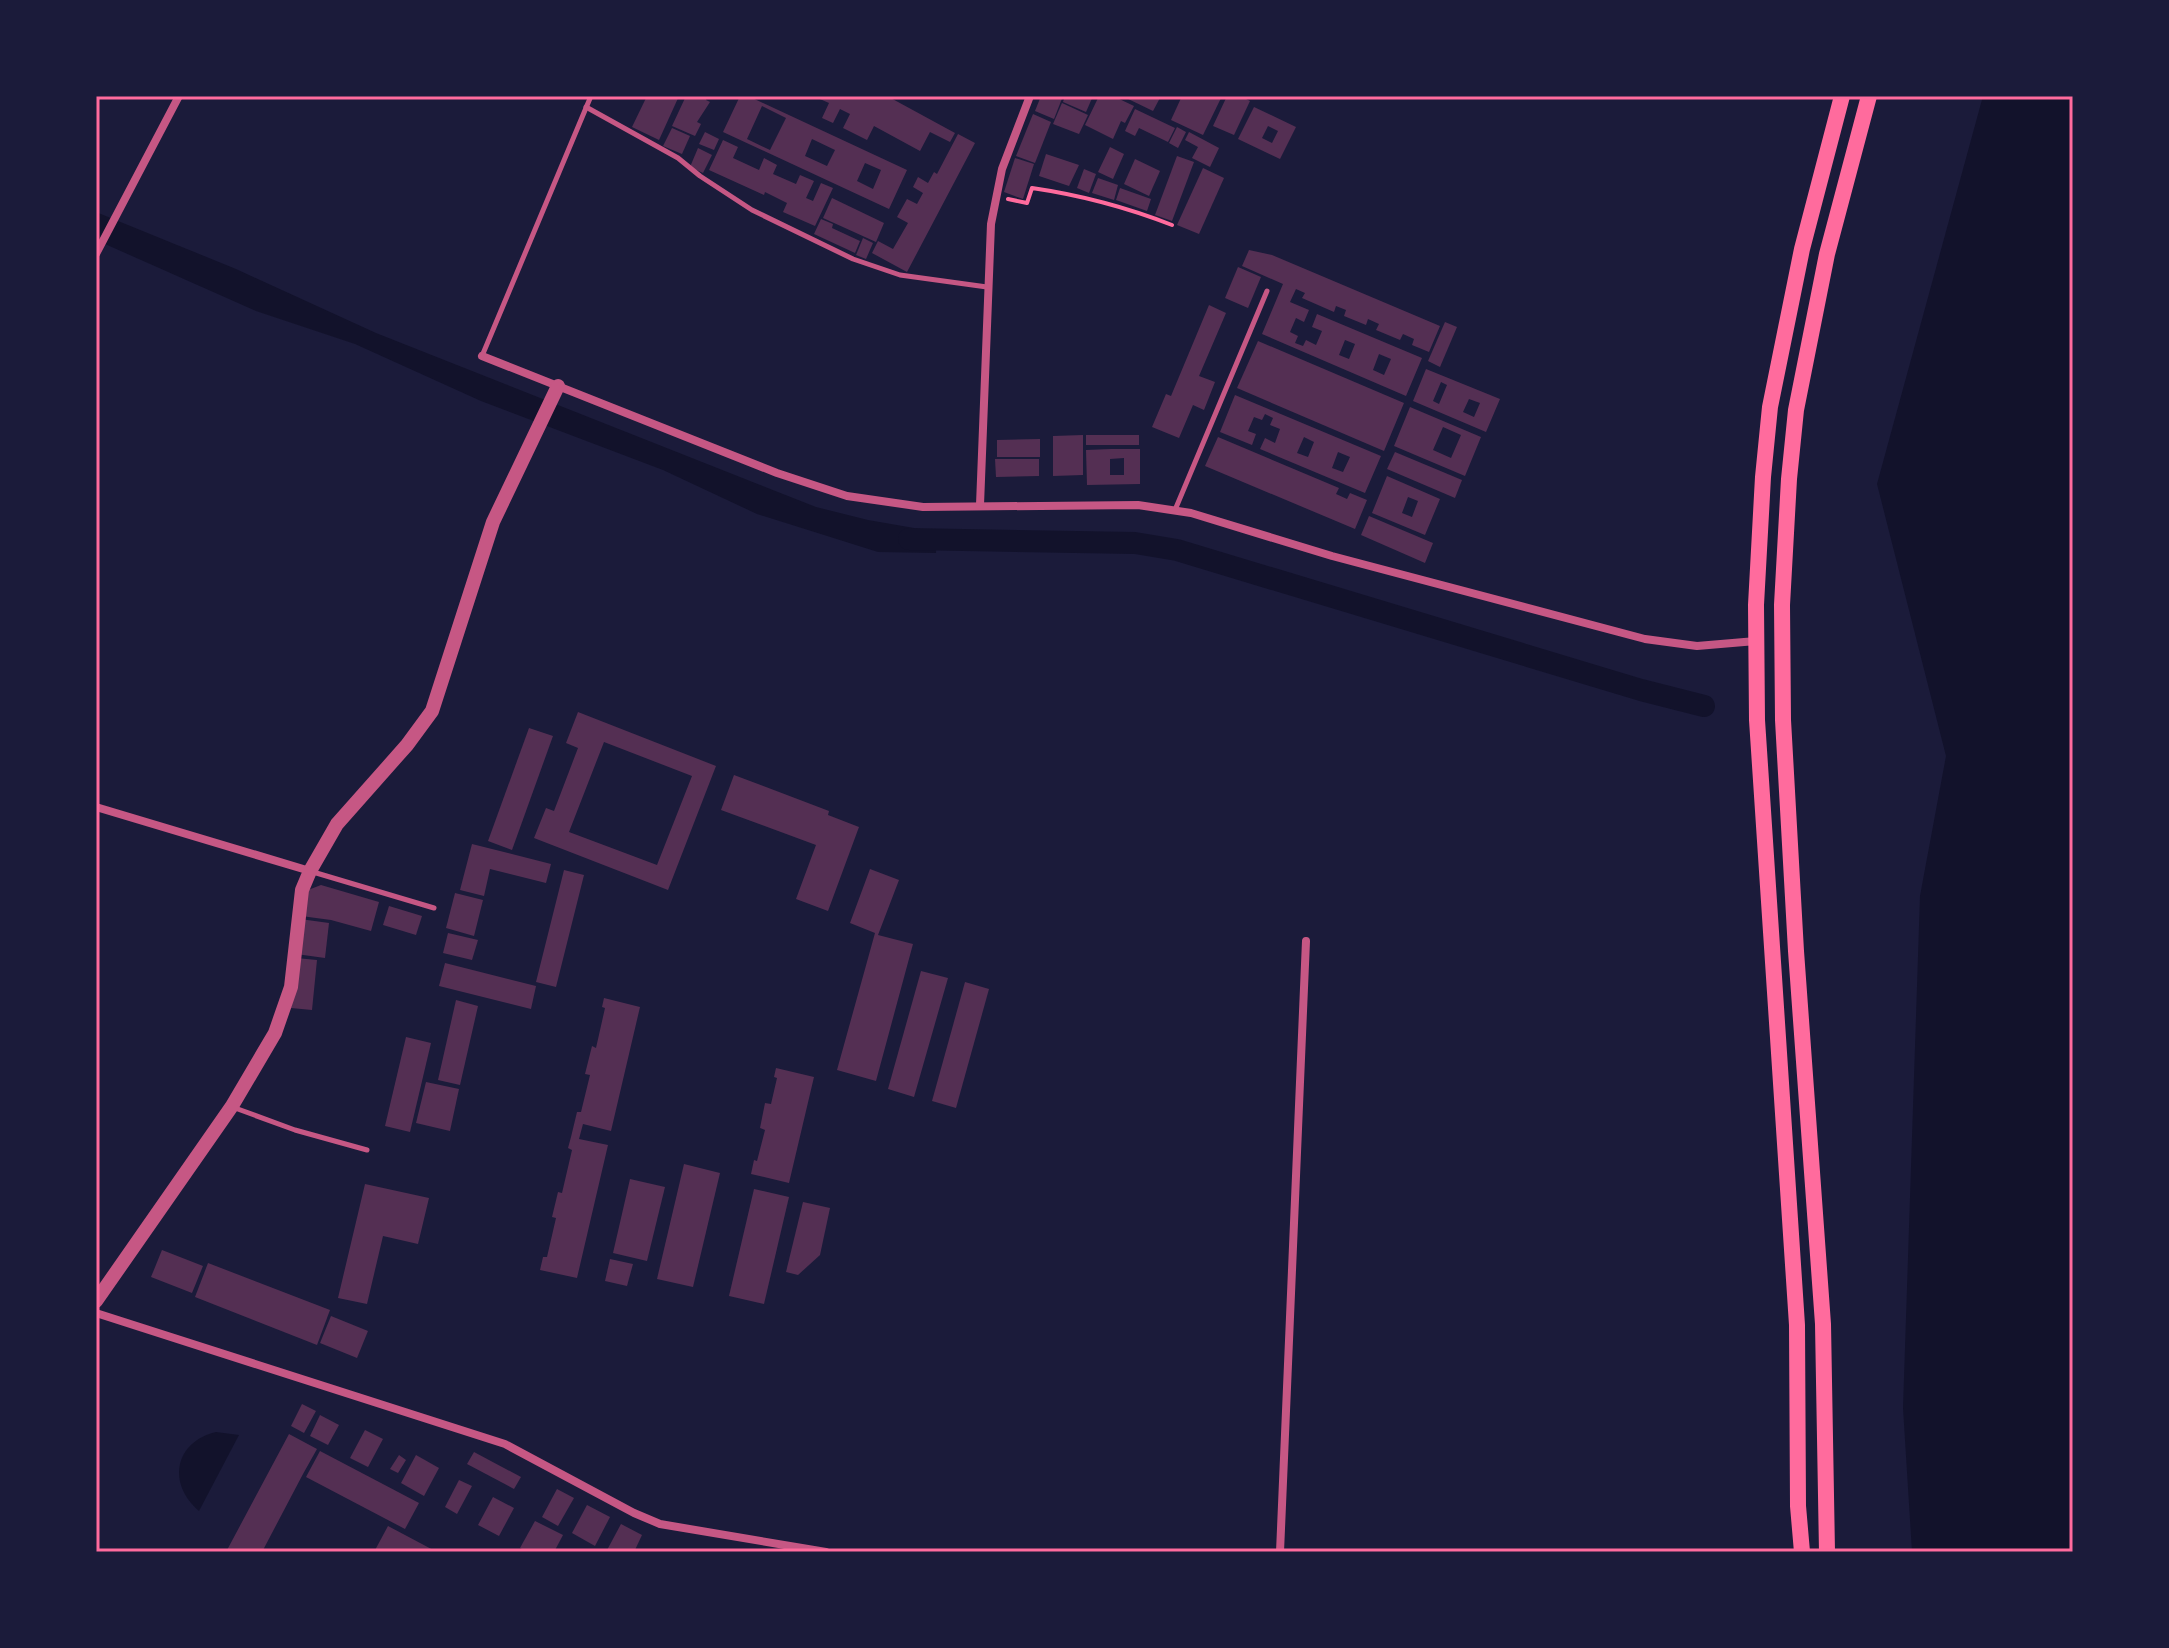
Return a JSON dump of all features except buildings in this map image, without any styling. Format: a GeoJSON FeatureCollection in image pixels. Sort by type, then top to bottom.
{"type":"FeatureCollection","features":[{"type":"Feature","properties":{"kind":"main road"},"geometry":{"type":"LineString","coordinates":[[1802,1552],[1798,1506],[1797,1325],[1757,720],[1758,547],[1770,407],[1802,249],[1842,96]]}},
{"type":"Feature","properties":{"kind":"main road"},"geometry":{"type":"LineString","coordinates":[[1827,1552],[1823,1324],[1784,750],[1782,605],[1796,410],[1827,254],[1869,96]]}},
{"type":"Feature","properties":{"kind":"street"},"geometry":{"type":"LineString","coordinates":[[96,254],[179,96]]}},
{"type":"Feature","properties":{"kind":"street"},"geometry":{"type":"LineString","coordinates":[[980,505],[991,224],[1011,143],[1030,96]]}},
{"type":"Feature","properties":{"kind":"street"},"geometry":{"type":"LineString","coordinates":[[482,356],[556,391],[847,496],[923,507],[1138,505],[1175,510],[1332,556],[1645,639],[1697,646],[1756,641]]}},
{"type":"Feature","properties":{"kind":"street"},"geometry":{"type":"LineString","coordinates":[[96,1301],[232,1106],[282,1019],[291,987],[302,890],[310,871],[337,824],[407,745],[432,711],[493,522],[556,391]]}},
{"type":"Feature","properties":{"kind":"street"},"geometry":{"type":"LineString","coordinates":[[96,807],[310,871]]}},
{"type":"Feature","properties":{"kind":"street"},"geometry":{"type":"LineString","coordinates":[[1280,1552],[1306,941]]}},
{"type":"Feature","properties":{"kind":"street"},"geometry":{"type":"LineString","coordinates":[[96,1313],[505,1444],[660,1524],[826,1552]]}},
{"type":"Feature","properties":{"kind":"lane"},"geometry":{"type":"LineString","coordinates":[[482,356],[591,96]]}},
{"type":"Feature","properties":{"kind":"lane"},"geometry":{"type":"LineString","coordinates":[[586,107],[678,158],[752,210],[853,259],[900,275],[987,287]]}},
{"type":"Feature","properties":{"kind":"lane"},"geometry":{"type":"LineString","coordinates":[[1175,510],[1267,291]]}},
{"type":"Feature","properties":{"kind":"lane"},"geometry":{"type":"LineString","coordinates":[[310,871],[434,908]]}},
{"type":"Feature","properties":{"kind":"lane"},"geometry":{"type":"LineString","coordinates":[[232,1106],[295,1130],[367,1150]]}},
{"type":"Feature","properties":{"kind":"path"},"geometry":{"type":"LineString","coordinates":[[996,196],[1027,203],[1032,188],[1062,192],[1114,205],[1172,225]]}},
{"type":"Feature","properties":{"kind":"shaded area"},"geometry":{"type":"Polygon","coordinates":[[[1983,96],[2073,96],[2073,1552],[1912,1552],[1903,1408],[1920,896],[1946,756],[1877,484],[1983,96]]]}},
{"type":"Feature","properties":{"kind":"shaded area"},"geometry":{"type":"Polygon","coordinates":[[[96,212],[236,269],[376,333],[816,507],[937,532],[936,553],[878,552],[757,514],[663,470],[481,401],[355,344],[256,311],[96,240],[96,212]]]}},
{"type":"Feature","properties":{"kind":"shaded area"},"geometry":{"type":"Polygon","coordinates":[[[216,1432],[239,1435],[199,1511],[182,1489],[180,1465],[191,1445],[216,1432]]]}},
{"type":"Feature","properties":{"kind":"waterway"},"geometry":{"type":"LineString","coordinates":[[909,539],[1135,543],[1177,550],[1641,690],[1704,706]]}}]}
